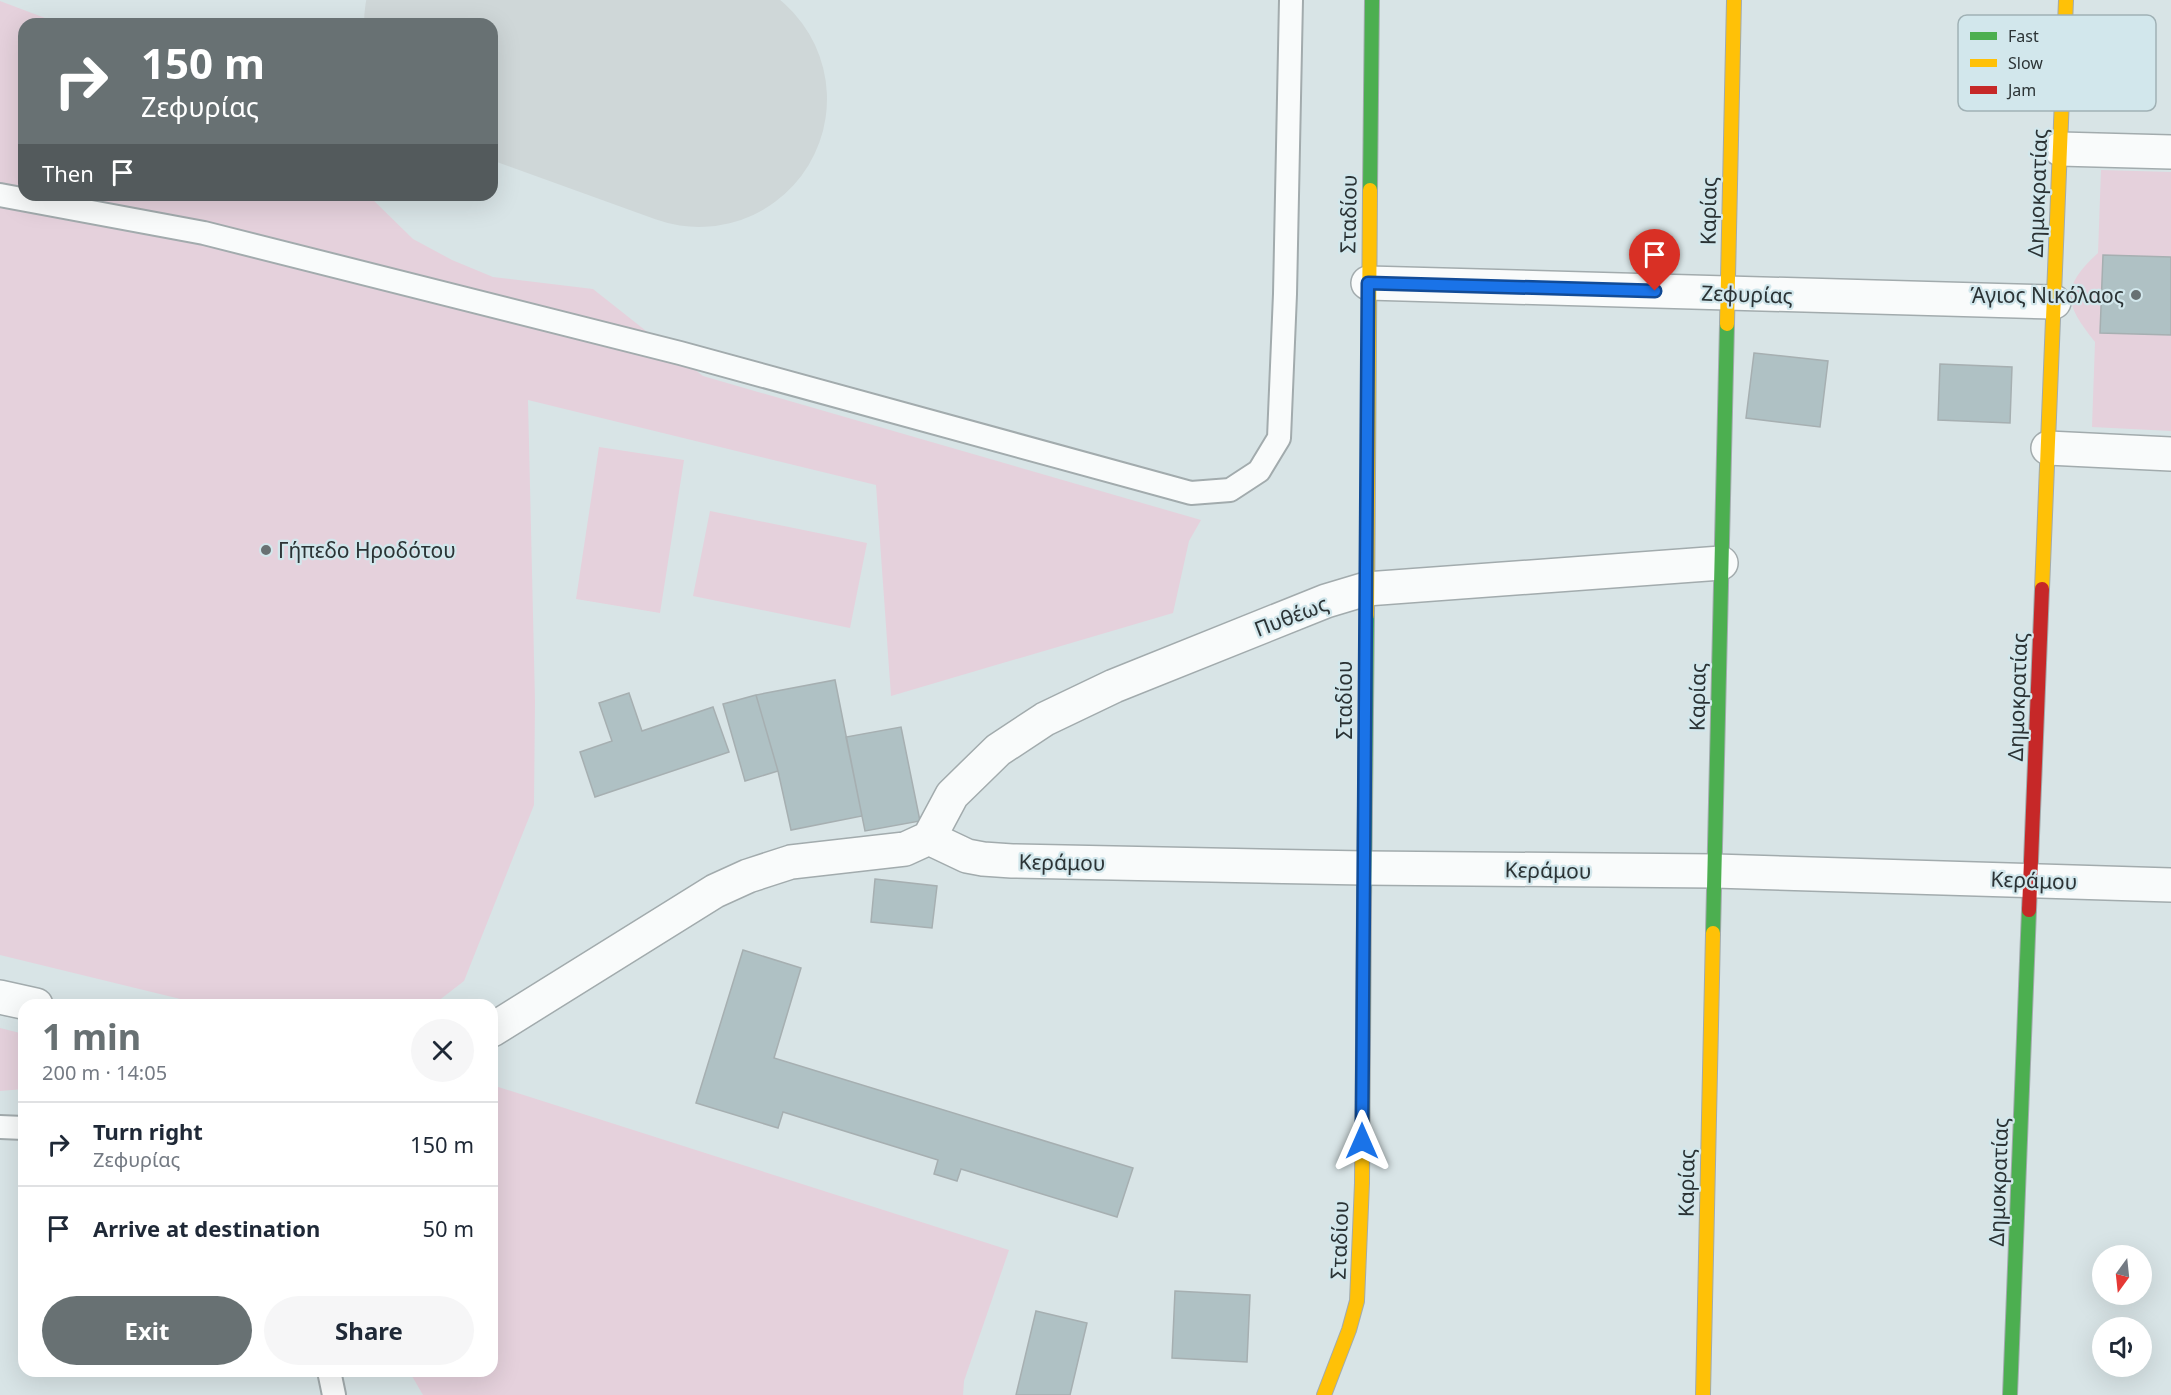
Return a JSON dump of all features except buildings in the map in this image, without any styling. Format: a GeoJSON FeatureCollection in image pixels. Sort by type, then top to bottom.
{"type":"FeatureCollection","features":[{"type":"Feature","properties":{"kind":"street","name":"Σταδίου"},"geometry":{"type":"LineString","coordinates":[[1324,1395],[1349,1330],[1358,1288],[1362,1182],[1372,0]]}},
{"type":"Feature","properties":{"kind":"street","name":"Καρίας"},"geometry":{"type":"LineString","coordinates":[[1703,1395],[1734,0]]}},
{"type":"Feature","properties":{"kind":"street","name":"Δημοκρατίας"},"geometry":{"type":"LineString","coordinates":[[2065,15],[2066,0]]}},
{"type":"Feature","properties":{"kind":"street","name":"Δημοκρατίας"},"geometry":{"type":"LineString","coordinates":[[2010,1395],[2062,111]]}},
{"type":"Feature","properties":{"kind":"street"},"geometry":{"type":"LineString","coordinates":[[2060,149],[2171,152]]}},
{"type":"Feature","properties":{"kind":"street","name":"Ζεφυρίας"},"geometry":{"type":"LineString","coordinates":[[1368,283],[2054,302]]}},
{"type":"Feature","properties":{"kind":"street"},"geometry":{"type":"LineString","coordinates":[[2048,448],[2171,454]]}},
{"type":"Feature","properties":{"kind":"street","name":"Πυθέως"},"geometry":{"type":"LineString","coordinates":[[929,838],[952,795],[998,750],[1045,719],[1124,682],[1326,601],[1366,589],[1721,563]]}},
{"type":"Feature","properties":{"kind":"street"},"geometry":{"type":"LineString","coordinates":[[498,1026],[715,891],[748,876],[790,861],[905,849],[929,838]]}},
{"type":"Feature","properties":{"kind":"street","name":"Κεράμου"},"geometry":{"type":"LineString","coordinates":[[929,838],[967,856],[983,859],[1364,868],[1715,871],[2171,885]]}},
{"type":"Feature","properties":{"kind":"street"},"geometry":{"type":"LineString","coordinates":[[0,997],[18,1001]]}},
{"type":"Feature","properties":{"kind":"lane"},"geometry":{"type":"LineString","coordinates":[[31,201],[204,234],[680,353],[1191,493],[1230,490],[1259,471],[1279,438],[1285,294],[1291,0]]}},
{"type":"Feature","properties":{"kind":"lane"},"geometry":{"type":"LineString","coordinates":[[0,195],[18,198]]}},
{"type":"Feature","properties":{"kind":"lane"},"geometry":{"type":"LineString","coordinates":[[0,1127],[18,1128]]}},
{"type":"Feature","properties":{"kind":"lane"},"geometry":{"type":"LineString","coordinates":[[330,1377],[334,1395]]}},
{"type":"Feature","properties":{"kind":"shaded area","name":"Γήπεδο Ηροδότου"},"geometry":{"type":"Polygon","coordinates":[[[0,1],[45,18],[18,18],[18,201],[374,201],[413,239],[452,260],[493,277],[593,289],[703,376],[1201,520],[1189,541],[1173,613],[891,696],[876,485],[528,400],[535,701],[534,805],[464,981],[441,999],[180,999],[0,955],[0,1]]]}},
{"type":"Feature","properties":{"kind":"shaded area"},"geometry":{"type":"Polygon","coordinates":[[[2101,170],[2171,172],[2171,431],[2092,427],[2095,342],[2077,317],[2071,296],[2072,286],[2077,276],[2098,253],[2101,170]]]}},
{"type":"Feature","properties":{"kind":"shaded area"},"geometry":{"type":"Polygon","coordinates":[[[599,447],[684,460],[660,613],[576,599],[599,447]]]}},
{"type":"Feature","properties":{"kind":"shaded area"},"geometry":{"type":"Polygon","coordinates":[[[710,511],[867,543],[850,628],[693,596],[710,511]]]}},
{"type":"Feature","properties":{"kind":"shaded area"},"geometry":{"type":"Polygon","coordinates":[[[0,1028],[18,1032],[18,1090],[0,1091],[0,1028]]]}},
{"type":"Feature","properties":{"kind":"shaded area"},"geometry":{"type":"Polygon","coordinates":[[[498,1087],[1009,1250],[964,1381],[963,1395],[423,1395],[412,1377],[498,1377],[498,1087]]]}},
{"type":"Feature","properties":{"kind":"runway"},"geometry":{"type":"LineString","coordinates":[[498,26],[699,99]]}},
{"type":"Feature","properties":{"kind":"traffic: fast"},"geometry":{"type":"LineString","coordinates":[[1370,190],[1372,0]]}},
{"type":"Feature","properties":{"kind":"traffic: fast"},"geometry":{"type":"LineString","coordinates":[[1713,933],[1727,324]]}},
{"type":"Feature","properties":{"kind":"traffic: fast"},"geometry":{"type":"LineString","coordinates":[[1364,903],[1367,615]]}},
{"type":"Feature","properties":{"kind":"traffic: fast"},"geometry":{"type":"LineString","coordinates":[[2010,1395],[2029,910]]}},
{"type":"Feature","properties":{"kind":"traffic: slow"},"geometry":{"type":"LineString","coordinates":[[1727,324],[1734,0]]}},
{"type":"Feature","properties":{"kind":"traffic: slow"},"geometry":{"type":"LineString","coordinates":[[2065,15],[2066,0]]}},
{"type":"Feature","properties":{"kind":"traffic: slow"},"geometry":{"type":"LineString","coordinates":[[2042,589],[2061,111]]}},
{"type":"Feature","properties":{"kind":"traffic: slow"},"geometry":{"type":"LineString","coordinates":[[1367,615],[1370,190]]}},
{"type":"Feature","properties":{"kind":"traffic: slow"},"geometry":{"type":"LineString","coordinates":[[1324,1395],[1349,1330],[1357,1301],[1362,1183],[1364,903]]}},
{"type":"Feature","properties":{"kind":"traffic: slow"},"geometry":{"type":"LineString","coordinates":[[1703,1395],[1713,933]]}},
{"type":"Feature","properties":{"kind":"traffic: jam"},"geometry":{"type":"LineString","coordinates":[[2029,910],[2042,589]]}},
{"type":"Feature","properties":{"kind":"place","name":"Άγιος Νικόλαος"},"geometry":{"type":"Point","coordinates":[2136,295]}},
{"type":"Feature","properties":{"kind":"place","name":"Γήπεδο Ηροδότου"},"geometry":{"type":"Point","coordinates":[266,550]}},
{"type":"Feature","properties":{"kind":"route"},"geometry":{"type":"LineString","coordinates":[[1362,1141],[1368,283],[1655,291]]}}]}
